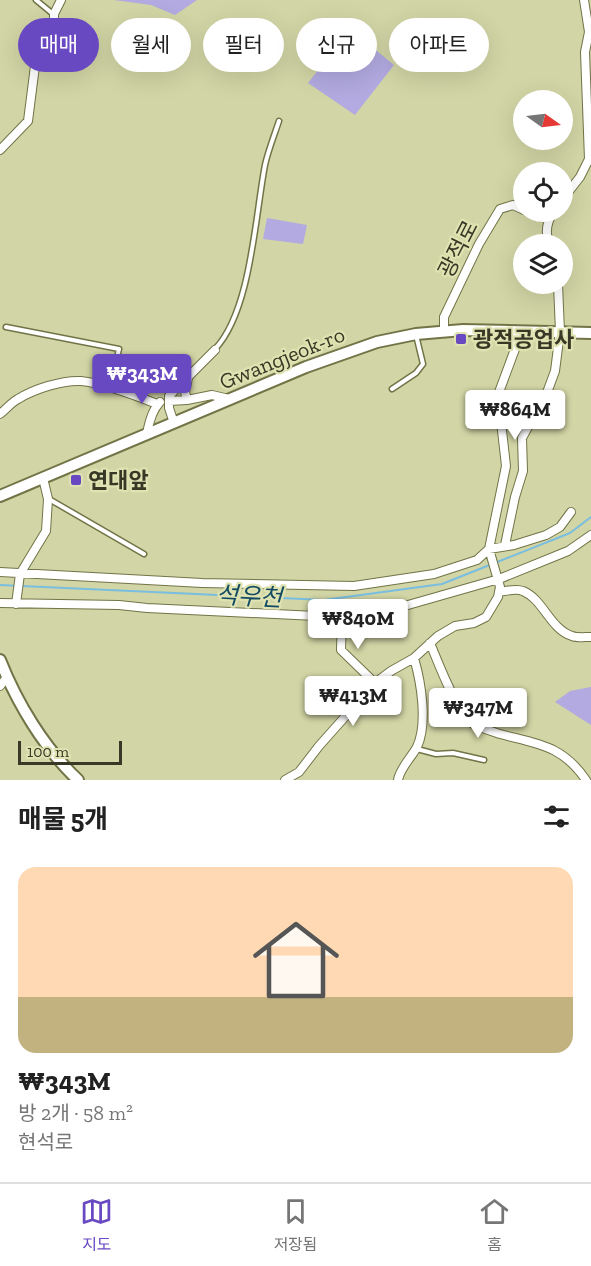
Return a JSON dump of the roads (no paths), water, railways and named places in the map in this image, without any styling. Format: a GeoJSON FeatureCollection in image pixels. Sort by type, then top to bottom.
{"type":"FeatureCollection","features":[{"type":"Feature","properties":{"kind":"main road","name":"Gwangjeok-ro"},"geometry":{"type":"LineString","coordinates":[[0,496],[306,367],[386,339],[444,331],[558,332]]}},
{"type":"Feature","properties":{"kind":"main road"},"geometry":{"type":"LineString","coordinates":[[558,332],[591,333]]}},
{"type":"Feature","properties":{"kind":"main road"},"geometry":{"type":"LineString","coordinates":[[0,660],[4,682],[46,741],[78,780]]}},
{"type":"Feature","properties":{"kind":"street"},"geometry":{"type":"LineString","coordinates":[[0,150],[28,121],[35,66],[54,30],[54,14],[61,0]]}},
{"type":"Feature","properties":{"kind":"street"},"geometry":{"type":"LineString","coordinates":[[573,186],[590,160],[585,52],[589,32],[584,0]]}},
{"type":"Feature","properties":{"kind":"street","name":"광적로"},"geometry":{"type":"LineString","coordinates":[[444,331],[444,317],[479,244],[500,209],[513,205]]}},
{"type":"Feature","properties":{"kind":"street"},"geometry":{"type":"LineString","coordinates":[[506,545],[515,497],[523,471],[522,438],[548,390],[555,371],[558,294]]}},
{"type":"Feature","properties":{"kind":"street"},"geometry":{"type":"LineString","coordinates":[[285,780],[299,772],[375,683],[414,658],[438,636],[455,626],[474,623],[486,617],[499,592],[499,579],[489,552],[506,466],[498,395],[521,331]]}},
{"type":"Feature","properties":{"kind":"street"},"geometry":{"type":"LineString","coordinates":[[147,434],[149,421],[158,404],[169,398],[215,350]]}},
{"type":"Feature","properties":{"kind":"street"},"geometry":{"type":"LineString","coordinates":[[187,400],[185,392],[188,378]]}},
{"type":"Feature","properties":{"kind":"street"},"geometry":{"type":"LineString","coordinates":[[0,414],[17,399],[64,383],[81,381],[158,404]]}},
{"type":"Feature","properties":{"kind":"street"},"geometry":{"type":"LineString","coordinates":[[169,398],[187,400],[212,395],[230,400]]}},
{"type":"Feature","properties":{"kind":"street"},"geometry":{"type":"LineString","coordinates":[[169,398],[169,408],[174,423]]}},
{"type":"Feature","properties":{"kind":"street"},"geometry":{"type":"LineString","coordinates":[[16,604],[20,574],[46,531],[48,499],[43,478]]}},
{"type":"Feature","properties":{"kind":"street"},"geometry":{"type":"LineString","coordinates":[[0,572],[202,583],[354,586],[434,574],[477,560],[506,545],[527,542],[546,535],[560,527],[571,512]]}},
{"type":"Feature","properties":{"kind":"street"},"geometry":{"type":"LineString","coordinates":[[0,603],[119,605],[342,616],[374,613],[499,579],[568,552],[591,534]]}},
{"type":"Feature","properties":{"kind":"street"},"geometry":{"type":"LineString","coordinates":[[499,592],[523,591],[564,632],[573,636],[591,637]]}},
{"type":"Feature","properties":{"kind":"street"},"geometry":{"type":"LineString","coordinates":[[342,616],[341,650],[375,683]]}},
{"type":"Feature","properties":{"kind":"street"},"geometry":{"type":"LineString","coordinates":[[430,644],[450,688],[470,722],[493,732],[559,751],[576,765],[586,780]]}},
{"type":"Feature","properties":{"kind":"street"},"geometry":{"type":"LineString","coordinates":[[398,780],[422,734],[422,689],[414,658]]}},
{"type":"Feature","properties":{"kind":"lane"},"geometry":{"type":"LineString","coordinates":[[36,0],[54,14]]}},
{"type":"Feature","properties":{"kind":"lane"},"geometry":{"type":"LineString","coordinates":[[215,350],[224,341],[242,299],[266,164],[279,121]]}},
{"type":"Feature","properties":{"kind":"lane"},"geometry":{"type":"LineString","coordinates":[[6,327],[118,349],[110,389]]}},
{"type":"Feature","properties":{"kind":"lane"},"geometry":{"type":"LineString","coordinates":[[392,389],[416,373],[423,364],[416,334]]}},
{"type":"Feature","properties":{"kind":"lane"},"geometry":{"type":"LineString","coordinates":[[48,499],[144,554]]}},
{"type":"Feature","properties":{"kind":"lane"},"geometry":{"type":"LineString","coordinates":[[415,749],[436,754],[453,753],[484,760]]}},
{"type":"Feature","properties":{"kind":"waterway","name":"석우천"},"geometry":{"type":"LineString","coordinates":[[0,585],[324,600],[442,584],[570,533],[591,517]]}},
{"type":"Feature","properties":{"kind":"place","name":"광적공업사"},"geometry":{"type":"Point","coordinates":[461,339]}},
{"type":"Feature","properties":{"kind":"place","name":"연대앞"},"geometry":{"type":"Point","coordinates":[76,480]}}]}
